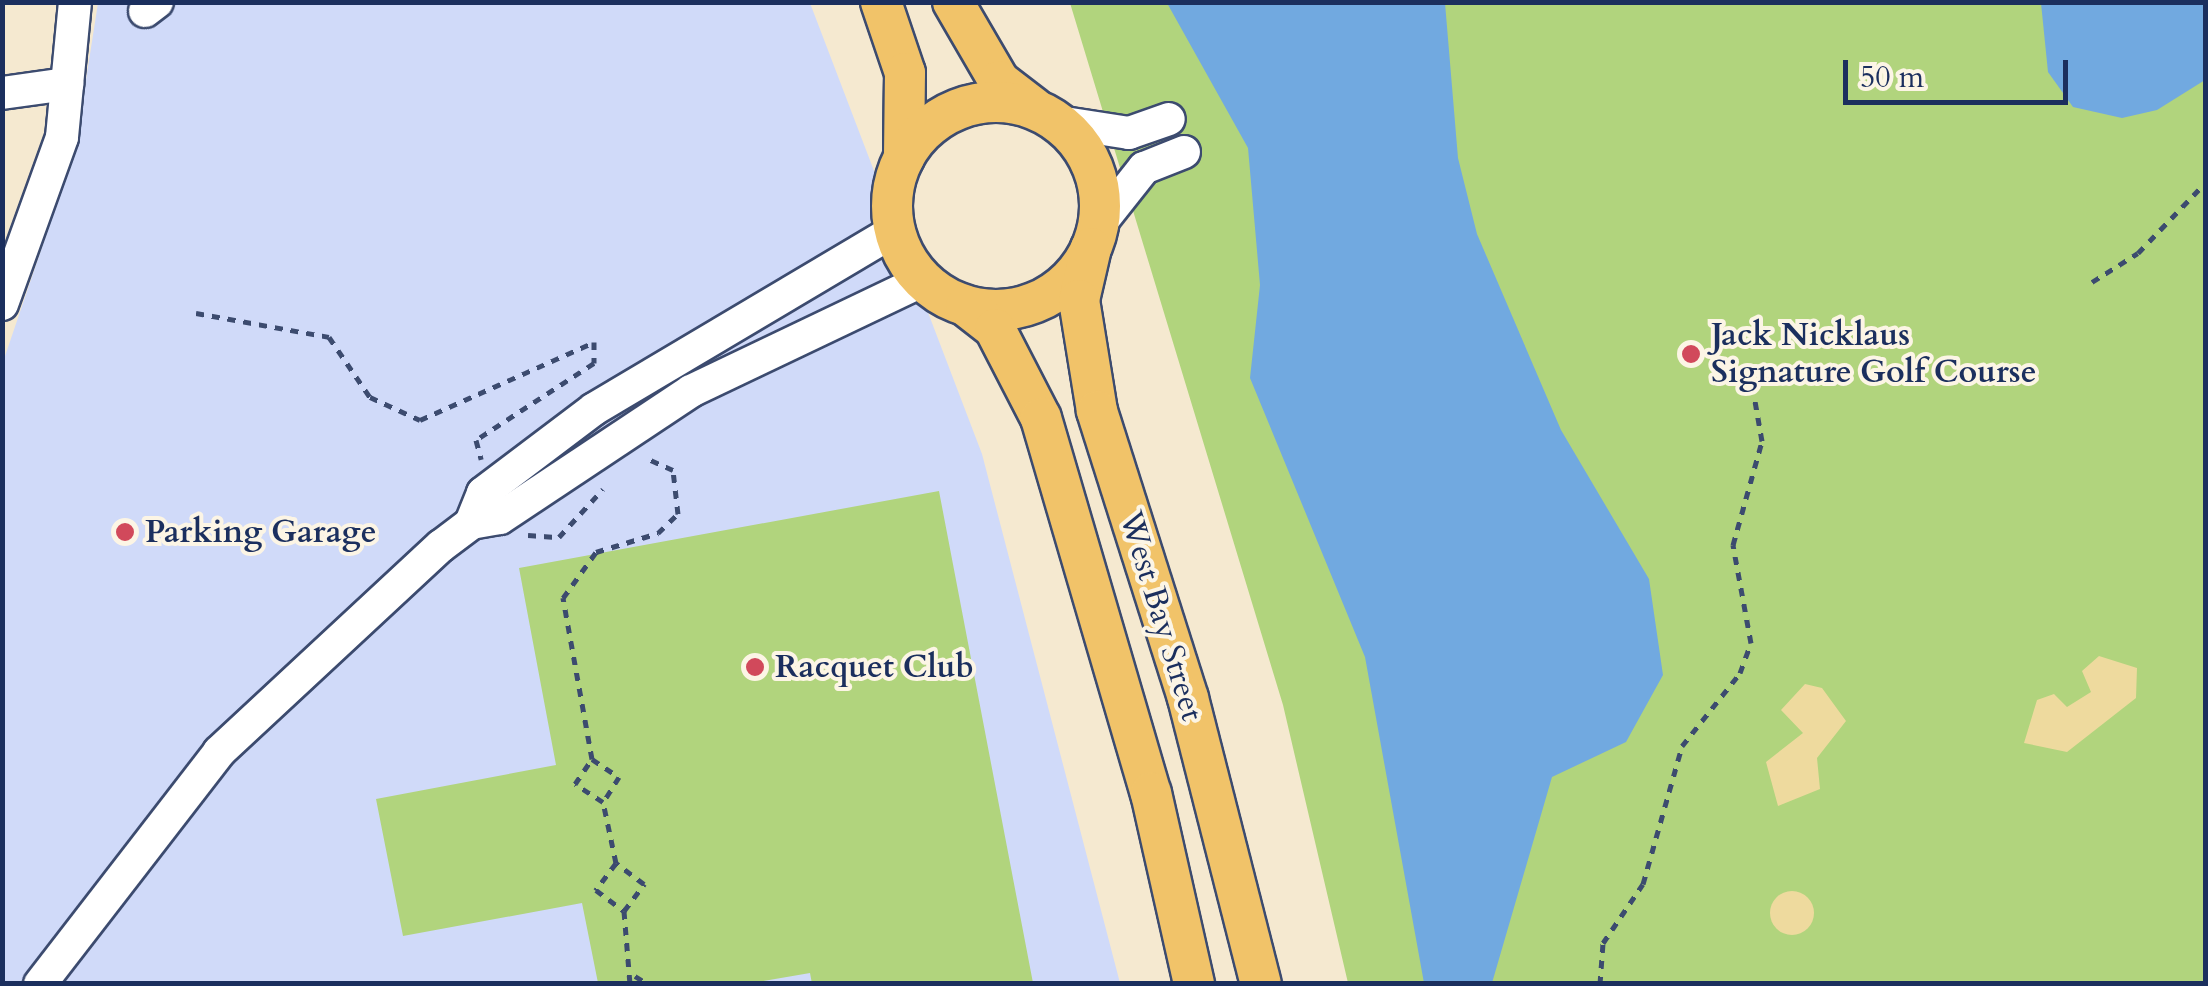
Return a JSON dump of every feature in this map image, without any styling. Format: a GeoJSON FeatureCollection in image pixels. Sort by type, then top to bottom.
{"type":"FeatureCollection","features":[{"type":"Feature","properties":{"kind":"main road"},"geometry":{"type":"LineString","coordinates":[[882,2],[905,73],[904,158],[895,230],[924,280],[966,306],[1015,308],[1046,297],[1094,237],[1088,158],[1048,116],[998,81],[953,2]]}},
{"type":"Feature","properties":{"kind":"main road"},"geometry":{"type":"LineString","coordinates":[[904,158],[926,129],[966,106],[1048,116]]}},
{"type":"Feature","properties":{"kind":"main road","name":"West Bay Street"},"geometry":{"type":"LineString","coordinates":[[1094,237],[1078,300],[1097,411],[1188,698],[1261,984]]}},
{"type":"Feature","properties":{"kind":"main road","name":"West Bay Street"},"geometry":{"type":"LineString","coordinates":[[966,306],[994,329],[1041,418],[1150,793],[1194,984]]}},
{"type":"Feature","properties":{"kind":"street"},"geometry":{"type":"LineString","coordinates":[[2,304],[62,137],[75,2]]}},
{"type":"Feature","properties":{"kind":"street"},"geometry":{"type":"LineString","coordinates":[[2,93],[68,84]]}},
{"type":"Feature","properties":{"kind":"street"},"geometry":{"type":"LineString","coordinates":[[1048,116],[1128,133],[1168,118]]}},
{"type":"Feature","properties":{"kind":"street"},"geometry":{"type":"LineString","coordinates":[[1094,237],[1144,168],[1184,152]]}},
{"type":"Feature","properties":{"kind":"street"},"geometry":{"type":"LineString","coordinates":[[470,523],[493,484],[634,382],[895,230]]}},
{"type":"Feature","properties":{"kind":"street"},"geometry":{"type":"LineString","coordinates":[[40,984],[219,752],[362,612],[470,523],[524,502],[691,392],[924,280]]}},
{"type":"Feature","properties":{"kind":"path"},"geometry":{"type":"LineString","coordinates":[[2092,282],[2138,254],[2206,182]]}},
{"type":"Feature","properties":{"kind":"path"},"geometry":{"type":"LineString","coordinates":[[196,314],[330,337],[370,397],[420,420],[594,342],[594,363],[476,440],[493,484]]}},
{"type":"Feature","properties":{"kind":"path"},"geometry":{"type":"LineString","coordinates":[[1600,984],[1603,943],[1658,844],[1676,760],[1751,643],[1733,545],[1762,442],[1754,395]]}},
{"type":"Feature","properties":{"kind":"path"},"geometry":{"type":"LineString","coordinates":[[603,802],[575,784],[592,759],[563,598],[596,552],[658,533],[680,503],[668,464],[632,464]]}},
{"type":"Feature","properties":{"kind":"path"},"geometry":{"type":"LineString","coordinates":[[524,502],[529,537],[554,540],[610,482]]}},
{"type":"Feature","properties":{"kind":"path"},"geometry":{"type":"LineString","coordinates":[[592,759],[619,777],[603,802],[616,863],[644,884],[624,911]]}},
{"type":"Feature","properties":{"kind":"path"},"geometry":{"type":"LineString","coordinates":[[616,863],[596,890],[624,911],[636,976],[648,984]]}},
{"type":"Feature","properties":{"kind":"path"},"geometry":{"type":"LineString","coordinates":[[630,984],[636,976]]}},
{"type":"Feature","properties":{"kind":"shaded area"},"geometry":{"type":"Polygon","coordinates":[[[98,3],[810,3],[982,454],[1120,983],[3,984],[3,362],[75,150],[98,3]]]}},
{"type":"Feature","properties":{"kind":"green space","name":"Jack Nicklaus Signature Golf Course"},"geometry":{"type":"Polygon","coordinates":[[[1070,3],[2205,3],[2205,983],[1348,983],[1283,705],[1070,3]]]}},
{"type":"Feature","properties":{"kind":"green space","name":"Racquet Club"},"geometry":{"type":"Polygon","coordinates":[[[939,491],[1033,983],[812,984],[810,973],[751,983],[598,983],[582,903],[403,936],[376,799],[556,765],[519,568],[939,491]]]}},
{"type":"Feature","properties":{"kind":"sand"},"geometry":{"type":"Polygon","coordinates":[[[2099,656],[2137,668],[2136,698],[2067,752],[2024,743],[2037,700],[2054,694],[2067,707],[2091,692],[2082,671],[2099,656]]]}},
{"type":"Feature","properties":{"kind":"sand"},"geometry":{"type":"Polygon","coordinates":[[[1805,684],[1822,688],[1846,721],[1817,758],[1820,789],[1778,806],[1766,762],[1803,733],[1781,710],[1805,684]]]}},
{"type":"Feature","properties":{"kind":"sand"},"geometry":{"type":"Polygon","coordinates":[[[1792,891],[1808,897],[1814,913],[1808,929],[1792,935],[1776,929],[1770,913],[1776,897],[1792,891]]]}},
{"type":"Feature","properties":{"kind":"water"},"geometry":{"type":"Polygon","coordinates":[[[1167,3],[1445,3],[1458,158],[1477,234],[1561,430],[1649,579],[1663,675],[1626,742],[1552,777],[1492,983],[1424,983],[1365,657],[1250,378],[1260,285],[1248,148],[1167,3]]]}},
{"type":"Feature","properties":{"kind":"water"},"geometry":{"type":"Polygon","coordinates":[[[2041,3],[2205,3],[2205,80],[2157,110],[2122,118],[2073,107],[2048,72],[2041,3]]]}},
{"type":"Feature","properties":{"kind":"place","name":"Jack Nicklaus Signature Golf Course"},"geometry":{"type":"Point","coordinates":[1691,354]}},
{"type":"Feature","properties":{"kind":"place","name":"Parking Garage"},"geometry":{"type":"Point","coordinates":[125,532]}},
{"type":"Feature","properties":{"kind":"place","name":"Racquet Club"},"geometry":{"type":"Point","coordinates":[755,667]}}]}
